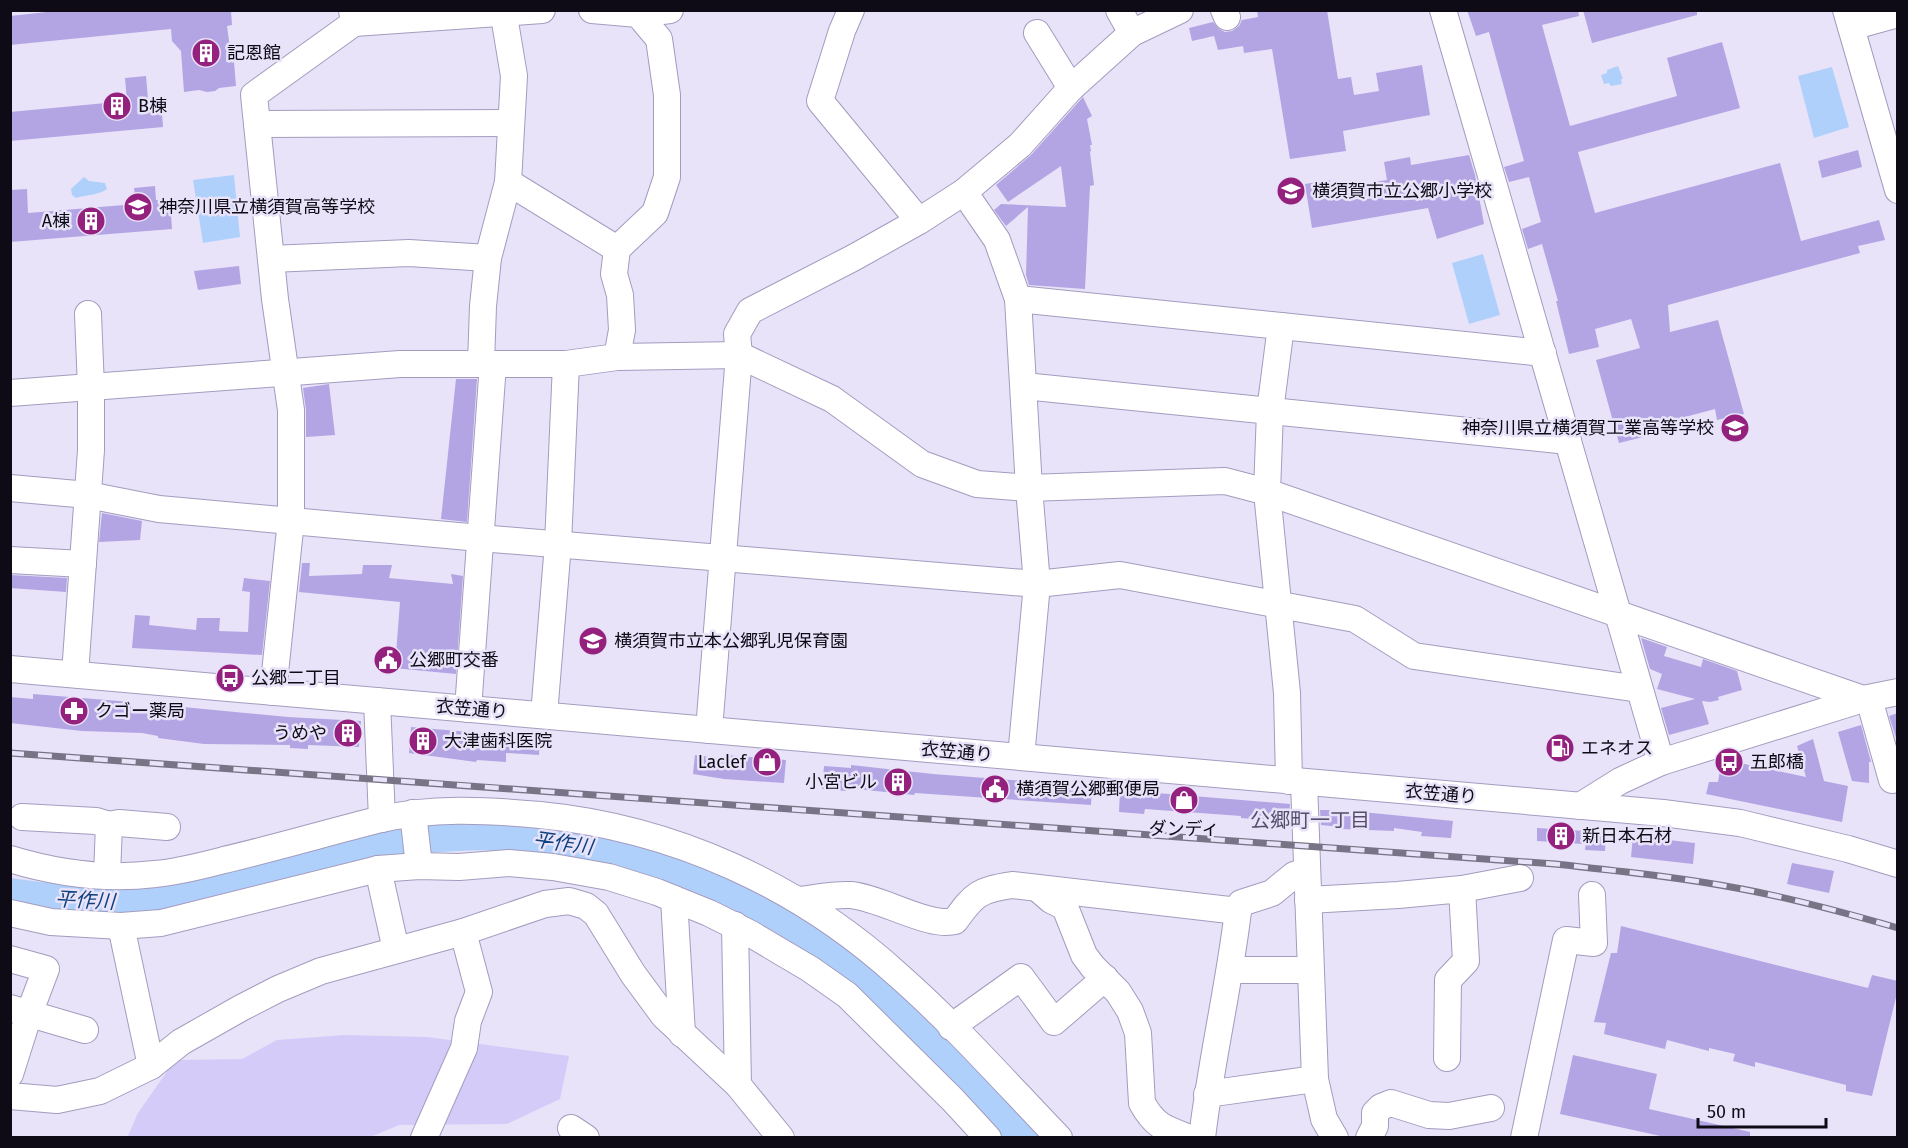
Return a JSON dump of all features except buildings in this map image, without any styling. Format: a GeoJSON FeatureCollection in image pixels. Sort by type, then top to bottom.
{"type":"FeatureCollection","features":[{"type":"Feature","properties":{"kind":"street"},"geometry":{"type":"LineString","coordinates":[[273,692],[291,520],[291,410],[271,259],[254,95],[353,17],[542,10]]}},
{"type":"Feature","properties":{"kind":"street"},"geometry":{"type":"LineString","coordinates":[[592,10],[638,14],[670,10]]}},
{"type":"Feature","properties":{"kind":"street"},"geometry":{"type":"LineString","coordinates":[[851,10],[820,101],[919,221]]}},
{"type":"Feature","properties":{"kind":"street"},"geometry":{"type":"LineString","coordinates":[[1119,10],[1132,33]]}},
{"type":"Feature","properties":{"kind":"street"},"geometry":{"type":"LineString","coordinates":[[709,730],[739,355],[737,334],[750,310],[853,258],[919,221],[964,192],[1020,145],[1071,88],[1132,33],[1180,10]]}},
{"type":"Feature","properties":{"kind":"street"},"geometry":{"type":"LineString","coordinates":[[1443,10],[1661,762]]}},
{"type":"Feature","properties":{"kind":"street"},"geometry":{"type":"LineString","coordinates":[[468,709],[480,538],[487,364],[483,306],[488,258],[508,182],[514,76],[504,12]]}},
{"type":"Feature","properties":{"kind":"street"},"geometry":{"type":"LineString","coordinates":[[617,357],[622,330],[620,294],[614,274],[617,249],[655,213],[667,177],[667,96],[659,39],[638,14]]}},
{"type":"Feature","properties":{"kind":"street"},"geometry":{"type":"LineString","coordinates":[[1898,14],[1848,19],[1888,123],[1898,190]]}},
{"type":"Feature","properties":{"kind":"street"},"geometry":{"type":"LineString","coordinates":[[1036,33],[1071,88]]}},
{"type":"Feature","properties":{"kind":"street"},"geometry":{"type":"LineString","coordinates":[[257,124],[510,123]]}},
{"type":"Feature","properties":{"kind":"street"},"geometry":{"type":"LineString","coordinates":[[508,182],[617,249]]}},
{"type":"Feature","properties":{"kind":"street"},"geometry":{"type":"LineString","coordinates":[[964,192],[997,240],[1018,299],[1037,584],[1021,757]]}},
{"type":"Feature","properties":{"kind":"street"},"geometry":{"type":"LineString","coordinates":[[271,259],[409,253],[488,258]]}},
{"type":"Feature","properties":{"kind":"street"},"geometry":{"type":"LineString","coordinates":[[1018,299],[1543,353]]}},
{"type":"Feature","properties":{"kind":"street"},"geometry":{"type":"LineString","coordinates":[[75,674],[88,495],[91,388],[88,314]]}},
{"type":"Feature","properties":{"kind":"street"},"geometry":{"type":"LineString","coordinates":[[1281,326],[1270,411],[1267,492],[1306,871],[1315,1079],[1324,1119],[1335,1137]]}},
{"type":"Feature","properties":{"kind":"street"},"geometry":{"type":"LineString","coordinates":[[10,393],[400,364],[566,363],[617,357],[739,355],[832,399],[922,464],[977,484],[1029,488],[1225,481],[1267,492],[1866,699]]}},
{"type":"Feature","properties":{"kind":"street"},"geometry":{"type":"LineString","coordinates":[[544,715],[558,544],[566,363]]}},
{"type":"Feature","properties":{"kind":"street"},"geometry":{"type":"LineString","coordinates":[[1024,386],[1568,441]]}},
{"type":"Feature","properties":{"kind":"street"},"geometry":{"type":"LineString","coordinates":[[10,488],[88,495],[159,509],[1037,584],[1120,575],[1355,618],[1414,656],[1640,689]]}},
{"type":"Feature","properties":{"kind":"street"},"geometry":{"type":"LineString","coordinates":[[10,560],[83,564]]}},
{"type":"Feature","properties":{"kind":"street","name":"衣笠通り"},"geometry":{"type":"LineString","coordinates":[[10,669],[1663,813],[1740,823],[1848,849],[1898,864]]}},
{"type":"Feature","properties":{"kind":"street"},"geometry":{"type":"LineString","coordinates":[[1580,806],[1620,781],[1661,762],[1866,699],[1898,692]]}},
{"type":"Feature","properties":{"kind":"street"},"geometry":{"type":"LineString","coordinates":[[1866,699],[1892,780]]}},
{"type":"Feature","properties":{"kind":"street"},"geometry":{"type":"LineString","coordinates":[[377,701],[382,819]]}},
{"type":"Feature","properties":{"kind":"street"},"geometry":{"type":"LineString","coordinates":[[10,860],[73,873],[157,874],[188,869],[382,819],[441,810],[516,813],[595,822],[637,832],[718,859],[799,900],[873,953],[899,975],[1059,1137]]}},
{"type":"Feature","properties":{"kind":"street"},"geometry":{"type":"LineString","coordinates":[[413,815],[418,863]]}},
{"type":"Feature","properties":{"kind":"street"},"geometry":{"type":"LineString","coordinates":[[22,816],[96,821],[109,825],[119,823],[167,826]]}},
{"type":"Feature","properties":{"kind":"street"},"geometry":{"type":"LineString","coordinates":[[107,875],[109,825]]}},
{"type":"Feature","properties":{"kind":"street"},"geometry":{"type":"LineString","coordinates":[[10,914],[51,922],[121,926],[161,923],[378,869],[418,863],[459,867],[509,863],[553,867],[609,877],[710,913],[810,969],[847,995],[988,1137]]}},
{"type":"Feature","properties":{"kind":"street"},"geometry":{"type":"LineString","coordinates":[[378,869],[396,950]]}},
{"type":"Feature","properties":{"kind":"street"},"geometry":{"type":"LineString","coordinates":[[1202,1137],[1207,1094],[1231,970],[1241,903],[1272,893],[1294,875],[1306,871]]}},
{"type":"Feature","properties":{"kind":"street"},"geometry":{"type":"LineString","coordinates":[[1308,900],[1462,889],[1520,878]]}},
{"type":"Feature","properties":{"kind":"street"},"geometry":{"type":"LineString","coordinates":[[799,900],[850,895],[881,902],[946,924],[955,921],[977,894],[1012,885],[1238,911]]}},
{"type":"Feature","properties":{"kind":"street"},"geometry":{"type":"LineString","coordinates":[[1034,886],[1051,900],[1065,907],[1084,955],[1118,992],[1130,1011],[1137,1033],[1142,1103],[1147,1112],[1161,1127],[1191,1137]]}},
{"type":"Feature","properties":{"kind":"street"},"geometry":{"type":"LineString","coordinates":[[1447,1058],[1448,981],[1466,961],[1462,889]]}},
{"type":"Feature","properties":{"kind":"street"},"geometry":{"type":"LineString","coordinates":[[1524,1137],[1566,940],[1594,943],[1592,895]]}},
{"type":"Feature","properties":{"kind":"street"},"geometry":{"type":"LineString","coordinates":[[674,899],[682,1034]]}},
{"type":"Feature","properties":{"kind":"street"},"geometry":{"type":"LineString","coordinates":[[10,1096],[57,1100],[100,1091],[151,1066],[181,1042],[278,988],[321,971],[463,932],[545,904],[569,901],[586,906],[596,914],[633,974],[664,1016],[738,1085],[781,1137]]}},
{"type":"Feature","properties":{"kind":"street"},"geometry":{"type":"LineString","coordinates":[[121,926],[151,1066]]}},
{"type":"Feature","properties":{"kind":"street"},"geometry":{"type":"LineString","coordinates":[[735,926],[738,1085]]}},
{"type":"Feature","properties":{"kind":"street"},"geometry":{"type":"LineString","coordinates":[[424,1137],[464,1048],[468,1021],[479,992],[463,932]]}},
{"type":"Feature","properties":{"kind":"street"},"geometry":{"type":"LineString","coordinates":[[10,959],[46,969],[20,1011],[10,1074]]}},
{"type":"Feature","properties":{"kind":"street"},"geometry":{"type":"LineString","coordinates":[[1231,970],[1310,970]]}},
{"type":"Feature","properties":{"kind":"street"},"geometry":{"type":"LineString","coordinates":[[951,1027],[1021,977],[1054,1022],[1106,978]]}},
{"type":"Feature","properties":{"kind":"street"},"geometry":{"type":"LineString","coordinates":[[20,1011],[85,1030]]}},
{"type":"Feature","properties":{"kind":"street"},"geometry":{"type":"LineString","coordinates":[[1207,1094],[1315,1079]]}},
{"type":"Feature","properties":{"kind":"street"},"geometry":{"type":"LineString","coordinates":[[1369,1137],[1375,1126],[1375,1113],[1381,1107],[1391,1103],[1429,1115],[1449,1116],[1491,1108]]}},
{"type":"Feature","properties":{"kind":"shaded area"},"geometry":{"type":"Polygon","coordinates":[[[345,1035],[427,1037],[569,1056],[560,1099],[507,1124],[399,1125],[368,1138],[127,1138],[138,1113],[175,1060],[242,1059],[277,1040],[345,1035]]]}},
{"type":"Feature","properties":{"kind":"water"},"geometry":{"type":"Polygon","coordinates":[[[1618,66],[1623,79],[1621,79],[1622,84],[1611,86],[1609,83],[1604,84],[1601,75],[1618,66]]]}},
{"type":"Feature","properties":{"kind":"water"},"geometry":{"type":"Polygon","coordinates":[[[1832,67],[1849,127],[1814,138],[1798,76],[1832,67]]]}},
{"type":"Feature","properties":{"kind":"water"},"geometry":{"type":"Polygon","coordinates":[[[234,175],[240,237],[203,243],[193,180],[234,175]]]}},
{"type":"Feature","properties":{"kind":"water"},"geometry":{"type":"Polygon","coordinates":[[[84,177],[89,181],[105,183],[107,189],[76,198],[72,195],[71,189],[84,177]]]}},
{"type":"Feature","properties":{"kind":"water"},"geometry":{"type":"Polygon","coordinates":[[[1483,254],[1500,315],[1469,324],[1452,263],[1483,254]]]}},
{"type":"Feature","properties":{"kind":"waterway","name":"平作川"},"geometry":{"type":"LineString","coordinates":[[10,893],[78,902],[146,901],[226,885],[401,839],[479,835],[549,839],[622,853],[704,880],[781,918],[845,960],[1024,1138]]}},
{"type":"Feature","properties":{"kind":"railway"},"geometry":{"type":"LineString","coordinates":[[10,753],[1555,864],[1742,889],[1898,928]]}},
{"type":"Feature","properties":{"kind":"place","name":"記恩館"},"geometry":{"type":"Point","coordinates":[206,53]}},
{"type":"Feature","properties":{"kind":"place","name":"B棟"},"geometry":{"type":"Point","coordinates":[117,106]}},
{"type":"Feature","properties":{"kind":"place","name":"横須賀市立公郷小学校"},"geometry":{"type":"Point","coordinates":[1291,191]}},
{"type":"Feature","properties":{"kind":"place","name":"神奈川県立横須賀高等学校"},"geometry":{"type":"Point","coordinates":[138,207]}},
{"type":"Feature","properties":{"kind":"place","name":"A棟"},"geometry":{"type":"Point","coordinates":[91,221]}},
{"type":"Feature","properties":{"kind":"place","name":"神奈川県立横須賀工業高等学校"},"geometry":{"type":"Point","coordinates":[1735,428]}},
{"type":"Feature","properties":{"kind":"place","name":"横須賀市立本公郷乳児保育園"},"geometry":{"type":"Point","coordinates":[593,641]}},
{"type":"Feature","properties":{"kind":"place","name":"公郷町交番"},"geometry":{"type":"Point","coordinates":[388,660]}},
{"type":"Feature","properties":{"kind":"place","name":"公郷二丁目"},"geometry":{"type":"Point","coordinates":[230,678]}},
{"type":"Feature","properties":{"kind":"place","name":"クゴー薬局"},"geometry":{"type":"Point","coordinates":[74,711]}},
{"type":"Feature","properties":{"kind":"place","name":"うめや"},"geometry":{"type":"Point","coordinates":[348,733]}},
{"type":"Feature","properties":{"kind":"place","name":"大津歯科医院"},"geometry":{"type":"Point","coordinates":[423,741]}},
{"type":"Feature","properties":{"kind":"place","name":"エネオス"},"geometry":{"type":"Point","coordinates":[1560,748]}},
{"type":"Feature","properties":{"kind":"place","name":"Laclef"},"geometry":{"type":"Point","coordinates":[767,762]}},
{"type":"Feature","properties":{"kind":"place","name":"五郎橋"},"geometry":{"type":"Point","coordinates":[1729,762]}},
{"type":"Feature","properties":{"kind":"place","name":"小宮ビル"},"geometry":{"type":"Point","coordinates":[898,782]}},
{"type":"Feature","properties":{"kind":"place","name":"横須賀公郷郵便局"},"geometry":{"type":"Point","coordinates":[995,789]}},
{"type":"Feature","properties":{"kind":"place","name":"ダンディ"},"geometry":{"type":"Point","coordinates":[1184,800]}},
{"type":"Feature","properties":{"kind":"place","name":"新日本石材"},"geometry":{"type":"Point","coordinates":[1561,836]}},
{"type":"Feature","properties":{"kind":"district","name":"公郷町一丁目"},"geometry":{"type":"Point","coordinates":[1310,820]}}]}
